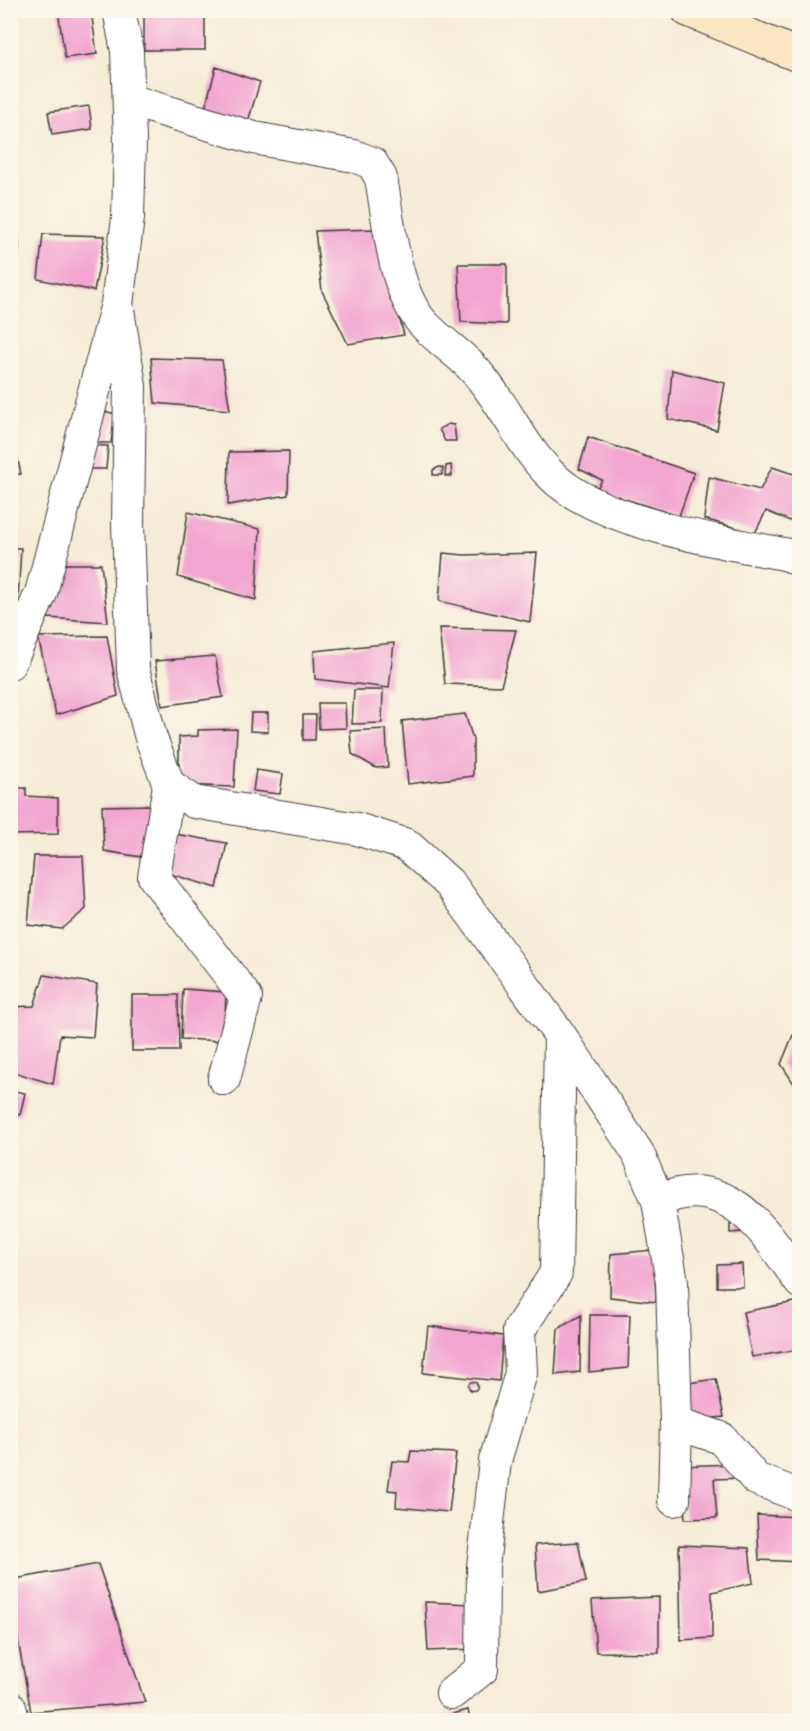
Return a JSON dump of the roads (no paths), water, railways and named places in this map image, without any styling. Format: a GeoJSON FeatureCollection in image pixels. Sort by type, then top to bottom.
{"type":"FeatureCollection","features":[{"type":"Feature","properties":{"kind":"street"},"geometry":{"type":"LineString","coordinates":[[10,663],[42,593],[117,304],[128,218],[129,100],[127,51],[119,10]]}},
{"type":"Feature","properties":{"kind":"street"},"geometry":{"type":"LineString","coordinates":[[688,10],[800,56]]}},
{"type":"Feature","properties":{"kind":"street"},"geometry":{"type":"LineString","coordinates":[[129,100],[254,138],[354,156],[372,164],[381,178],[406,297],[422,321],[478,374],[550,475],[578,496],[606,511],[714,540],[789,555],[800,561]]}},
{"type":"Feature","properties":{"kind":"street"},"geometry":{"type":"LineString","coordinates":[[117,304],[130,386],[128,524],[134,669],[151,738],[169,785],[154,877],[246,997],[224,1079]]}},
{"type":"Feature","properties":{"kind":"street"},"geometry":{"type":"LineString","coordinates":[[169,785],[194,802],[297,821],[357,829],[407,845],[450,884],[560,1035],[638,1153],[658,1201],[672,1282],[676,1423],[674,1500]]}},
{"type":"Feature","properties":{"kind":"street"},"geometry":{"type":"LineString","coordinates":[[452,1693],[482,1669],[483,1567],[495,1461],[521,1373],[519,1330],[556,1273],[560,1035]]}},
{"type":"Feature","properties":{"kind":"street"},"geometry":{"type":"LineString","coordinates":[[658,1201],[678,1192],[715,1193],[745,1213],[776,1245],[800,1282]]}},
{"type":"Feature","properties":{"kind":"street"},"geometry":{"type":"LineString","coordinates":[[676,1423],[721,1438],[756,1479],[800,1496]]}},
{"type":"Feature","properties":{"kind":"street"},"geometry":{"type":"LineString","coordinates":[[10,1707],[13,1720]]}}]}
